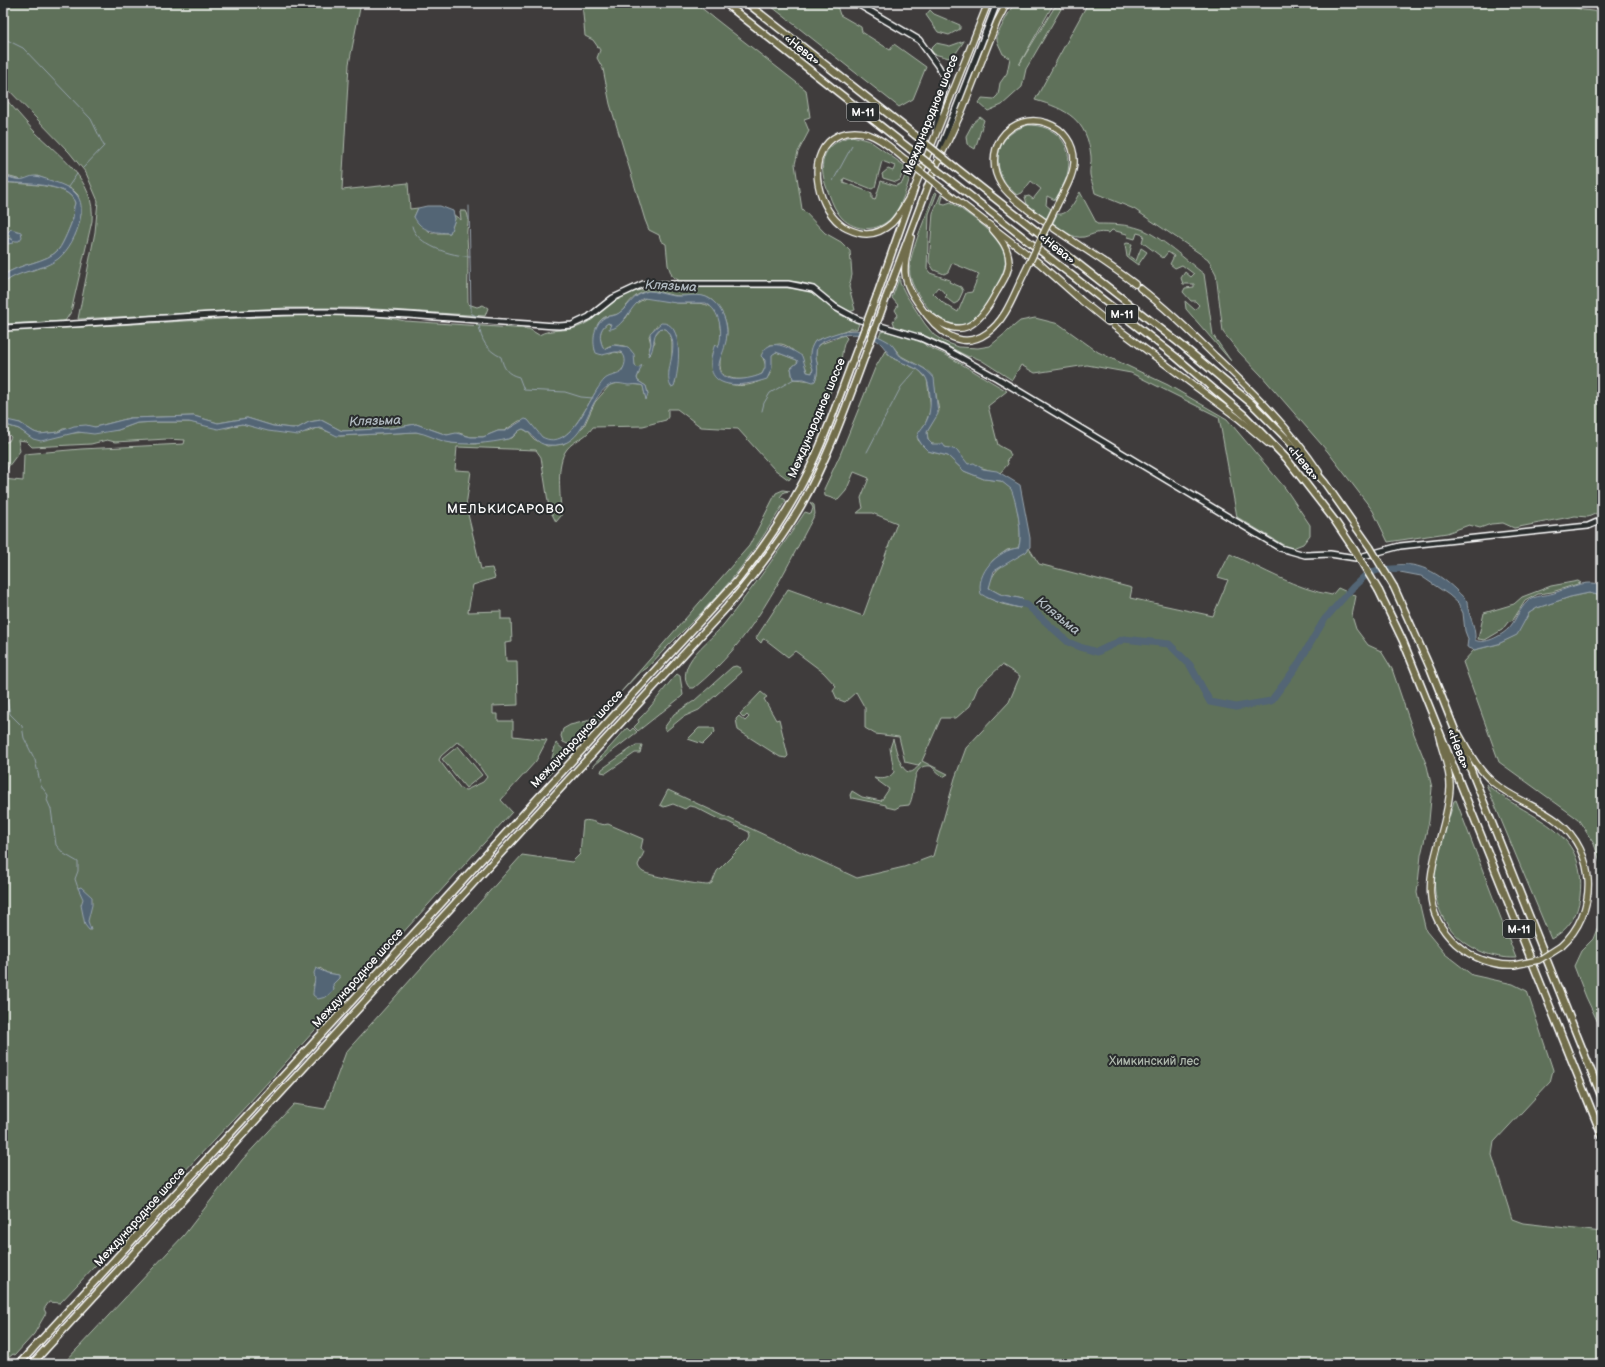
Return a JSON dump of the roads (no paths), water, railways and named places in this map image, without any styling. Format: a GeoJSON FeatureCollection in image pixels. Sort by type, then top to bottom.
{"type":"FeatureCollection","features":[{"type":"Feature","properties":{"kind":"highway","name":"«Нева»"},"geometry":{"type":"LineString","coordinates":[[725,3],[1176,357],[1244,415],[1286,458],[1335,521],[1355,550],[1379,591],[1403,641],[1602,1136]]}},
{"type":"Feature","properties":{"kind":"highway","name":"«Нева»"},"geometry":{"type":"LineString","coordinates":[[747,3],[1216,373],[1251,403],[1277,429],[1325,483],[1370,547],[1394,587],[1431,670],[1602,1098]]}},
{"type":"Feature","properties":{"kind":"highway","name":"Международное шоссе"},"geometry":{"type":"LineString","coordinates":[[32,1364],[728,607],[770,553],[801,505],[840,422],[932,175]]}},
{"type":"Feature","properties":{"kind":"highway","name":"Международное шоссе"},"geometry":{"type":"LineString","coordinates":[[19,1364],[537,798],[720,601],[763,548],[793,501],[829,424],[877,295],[914,189]]}},
{"type":"Feature","properties":{"kind":"main road","name":"Международное шоссе"},"geometry":{"type":"LineString","coordinates":[[914,189],[988,3]]}},
{"type":"Feature","properties":{"kind":"main road"},"geometry":{"type":"LineString","coordinates":[[932,175],[962,111],[997,22],[1007,3]]}},
{"type":"Feature","properties":{"kind":"main road","name":"М-11"},"geometry":{"type":"LineString","coordinates":[[915,220],[906,259],[905,274],[908,286],[928,318],[942,332],[960,339],[978,338],[993,329],[1001,320],[1024,274],[1057,205],[1072,172],[1074,162],[1071,146],[1063,133],[1046,123],[1035,120],[1017,124],[1004,135],[996,149],[994,165],[996,176],[1001,186],[1011,196],[1044,222],[1111,265],[1135,284]]}},
{"type":"Feature","properties":{"kind":"main road","name":"М-11"},"geometry":{"type":"LineString","coordinates":[[914,189],[893,222],[879,232],[863,234],[846,229],[833,217],[826,205],[817,175],[816,166],[822,149],[835,137],[851,132],[863,132],[878,138],[1039,263],[1108,322]]}},
{"type":"Feature","properties":{"kind":"main road","name":"М-11"},"geometry":{"type":"LineString","coordinates":[[921,307],[941,324],[954,328],[968,326],[981,318],[1004,279],[1009,262],[1008,254],[1002,241],[984,221]]}},
{"type":"Feature","properties":{"kind":"main road","name":"М-11"},"geometry":{"type":"LineString","coordinates":[[1140,288],[1163,306],[1256,394],[1306,452],[1325,483]]}},
{"type":"Feature","properties":{"kind":"main road","name":"М-11"},"geometry":{"type":"LineString","coordinates":[[1114,326],[1238,418],[1286,458]]}},
{"type":"Feature","properties":{"kind":"main road","name":"М-11"},"geometry":{"type":"LineString","coordinates":[[1436,722],[1441,749],[1449,774],[1450,786],[1447,810],[1430,874],[1431,900],[1434,912],[1451,939],[1467,953],[1488,962],[1514,965],[1539,960],[1569,939],[1581,921],[1588,900],[1588,879],[1584,857],[1573,838],[1558,822],[1510,794],[1495,784],[1484,774],[1453,725]]}},
{"type":"Feature","properties":{"kind":"street"},"geometry":{"type":"LineString","coordinates":[[856,3],[919,40],[938,66],[943,75],[945,87],[938,111],[936,131]]}},
{"type":"Feature","properties":{"kind":"street"},"geometry":{"type":"LineString","coordinates":[[932,175],[944,136],[997,3]]}},
{"type":"Feature","properties":{"kind":"street"},"geometry":{"type":"LineString","coordinates":[[3,328],[264,313],[328,312],[408,314],[559,326],[572,325],[589,317],[613,298],[643,284],[803,285],[814,289],[835,307],[857,319],[921,338],[946,349],[1280,548],[1292,553],[1305,555],[1330,554],[1356,558],[1400,546],[1588,526],[1602,520]]}},
{"type":"Feature","properties":{"kind":"water"},"geometry":{"type":"Polygon","coordinates":[[[3,175],[19,180],[35,176],[62,185],[77,195],[80,200],[81,212],[79,225],[75,236],[66,251],[58,259],[9,279],[3,284],[3,276],[9,272],[48,257],[59,249],[65,239],[72,221],[75,203],[71,196],[64,191],[44,185],[3,182],[3,175]]]}},
{"type":"Feature","properties":{"kind":"water"},"geometry":{"type":"Polygon","coordinates":[[[440,206],[453,211],[455,219],[450,233],[429,230],[417,222],[414,217],[418,208],[440,206]]]}},
{"type":"Feature","properties":{"kind":"water"},"geometry":{"type":"Polygon","coordinates":[[[11,229],[21,232],[22,237],[19,241],[14,241],[13,243],[8,244],[8,238],[13,240],[7,233],[11,229]]]}},
{"type":"Feature","properties":{"kind":"water"},"geometry":{"type":"Polygon","coordinates":[[[648,291],[675,296],[702,296],[715,303],[723,314],[727,332],[719,363],[720,372],[730,379],[751,378],[762,374],[765,368],[765,360],[761,356],[769,346],[774,345],[780,345],[802,356],[807,372],[812,373],[813,369],[810,355],[811,348],[815,341],[844,331],[852,330],[869,333],[889,342],[903,358],[920,366],[931,374],[934,378],[938,414],[927,432],[928,440],[932,444],[943,444],[945,447],[957,450],[968,464],[974,463],[983,469],[997,471],[1020,485],[1030,538],[1030,547],[1026,552],[994,571],[989,588],[1000,594],[1023,599],[1020,608],[986,597],[981,594],[980,586],[981,578],[990,564],[1003,553],[1018,548],[1020,543],[1019,519],[1011,489],[1001,481],[984,479],[964,471],[948,456],[928,451],[922,445],[917,437],[928,418],[930,395],[927,380],[922,372],[895,359],[879,342],[872,338],[865,335],[848,334],[832,338],[818,345],[816,354],[818,370],[815,381],[813,382],[804,379],[793,379],[791,368],[798,362],[797,360],[776,352],[772,355],[772,368],[767,379],[743,384],[723,382],[716,378],[712,370],[711,359],[715,344],[718,348],[720,340],[721,334],[719,322],[714,311],[706,303],[676,303],[644,298],[635,305],[619,325],[609,329],[611,324],[608,323],[605,325],[602,328],[600,335],[604,349],[613,345],[628,347],[634,354],[635,366],[638,368],[642,365],[637,378],[638,381],[646,386],[648,394],[646,400],[643,386],[617,383],[610,385],[601,392],[595,401],[579,432],[572,439],[562,444],[548,445],[540,443],[523,429],[508,439],[486,443],[460,444],[446,442],[416,432],[337,436],[321,428],[312,429],[298,435],[268,431],[242,424],[218,429],[189,422],[137,423],[118,430],[94,434],[78,432],[41,441],[33,439],[19,429],[3,424],[3,416],[7,420],[20,423],[40,434],[58,432],[74,426],[86,425],[95,427],[130,418],[194,416],[218,423],[247,418],[273,426],[292,428],[298,428],[309,422],[321,420],[342,431],[393,428],[416,424],[447,435],[456,433],[471,437],[483,437],[498,431],[505,431],[525,419],[528,420],[542,437],[553,440],[562,437],[571,430],[604,380],[620,373],[623,368],[625,360],[621,352],[602,355],[596,353],[594,334],[600,321],[604,318],[617,314],[638,295],[648,291]]]}},
{"type":"Feature","properties":{"kind":"water"},"geometry":{"type":"Polygon","coordinates":[[[661,323],[669,325],[674,330],[677,338],[678,359],[676,379],[674,386],[671,387],[669,373],[673,342],[671,335],[666,329],[661,328],[656,333],[651,353],[648,356],[651,344],[650,333],[661,323]]]}},
{"type":"Feature","properties":{"kind":"water"},"geometry":{"type":"Polygon","coordinates":[[[1397,565],[1418,566],[1427,569],[1452,586],[1467,601],[1468,610],[1474,629],[1475,640],[1479,641],[1488,641],[1505,632],[1511,626],[1525,604],[1534,598],[1590,583],[1602,585],[1602,596],[1589,593],[1570,597],[1537,608],[1529,613],[1517,635],[1498,644],[1474,650],[1467,647],[1468,639],[1465,631],[1463,613],[1458,603],[1421,576],[1400,572],[1397,565]]]}},
{"type":"Feature","properties":{"kind":"water"},"geometry":{"type":"Polygon","coordinates":[[[81,887],[92,897],[92,905],[88,921],[91,930],[89,930],[85,925],[81,905],[83,899],[78,888],[81,887]]]}},
{"type":"Feature","properties":{"kind":"water"},"geometry":{"type":"Polygon","coordinates":[[[316,968],[327,973],[339,975],[339,978],[333,984],[334,990],[326,997],[318,999],[313,995],[315,981],[314,973],[316,968]]]}},
{"type":"Feature","properties":{"kind":"waterway"},"geometry":{"type":"LineString","coordinates":[[3,38],[23,48],[91,119],[104,146],[83,168]]}},
{"type":"Feature","properties":{"kind":"waterway"},"geometry":{"type":"LineString","coordinates":[[833,181],[852,146]]}},
{"type":"Feature","properties":{"kind":"waterway"},"geometry":{"type":"LineString","coordinates":[[68,187],[77,174]]}},
{"type":"Feature","properties":{"kind":"waterway"},"geometry":{"type":"LineString","coordinates":[[469,206],[471,311],[472,314],[479,317]]}},
{"type":"Feature","properties":{"kind":"waterway"},"geometry":{"type":"LineString","coordinates":[[412,226],[420,239],[428,244],[445,252],[470,256]]}},
{"type":"Feature","properties":{"kind":"waterway"},"geometry":{"type":"LineString","coordinates":[[479,325],[481,336],[488,348],[501,357],[503,365],[509,373],[519,377],[524,390],[565,392],[581,397],[593,398]]}},
{"type":"Feature","properties":{"kind":"waterway"},"geometry":{"type":"LineString","coordinates":[[867,452],[901,387],[917,369]]}},
{"type":"Feature","properties":{"kind":"waterway"},"geometry":{"type":"LineString","coordinates":[[762,411],[764,403],[770,393],[794,379]]}},
{"type":"Feature","properties":{"kind":"waterway","name":"Клязьма"},"geometry":{"type":"LineString","coordinates":[[1012,601],[1027,605],[1068,642],[1097,652],[1124,639],[1169,644],[1190,665],[1210,702],[1236,707],[1271,701],[1297,666],[1324,620],[1353,587],[1367,574],[1378,570],[1407,568]]}},
{"type":"Feature","properties":{"kind":"waterway"},"geometry":{"type":"LineString","coordinates":[[3,680],[10,714],[22,726],[24,738],[35,760],[41,786],[48,795],[47,800],[51,809],[56,845],[64,854],[78,862],[78,871],[75,879],[78,888]]}},
{"type":"Feature","properties":{"kind":"district","name":"МЕЛЬКИСАРОВО"},"geometry":{"type":"Point","coordinates":[506,509]}},
{"type":"Feature","properties":{"kind":"park label","name":"Химкинский лес"},"geometry":{"type":"Point","coordinates":[1154,1061]}}]}
